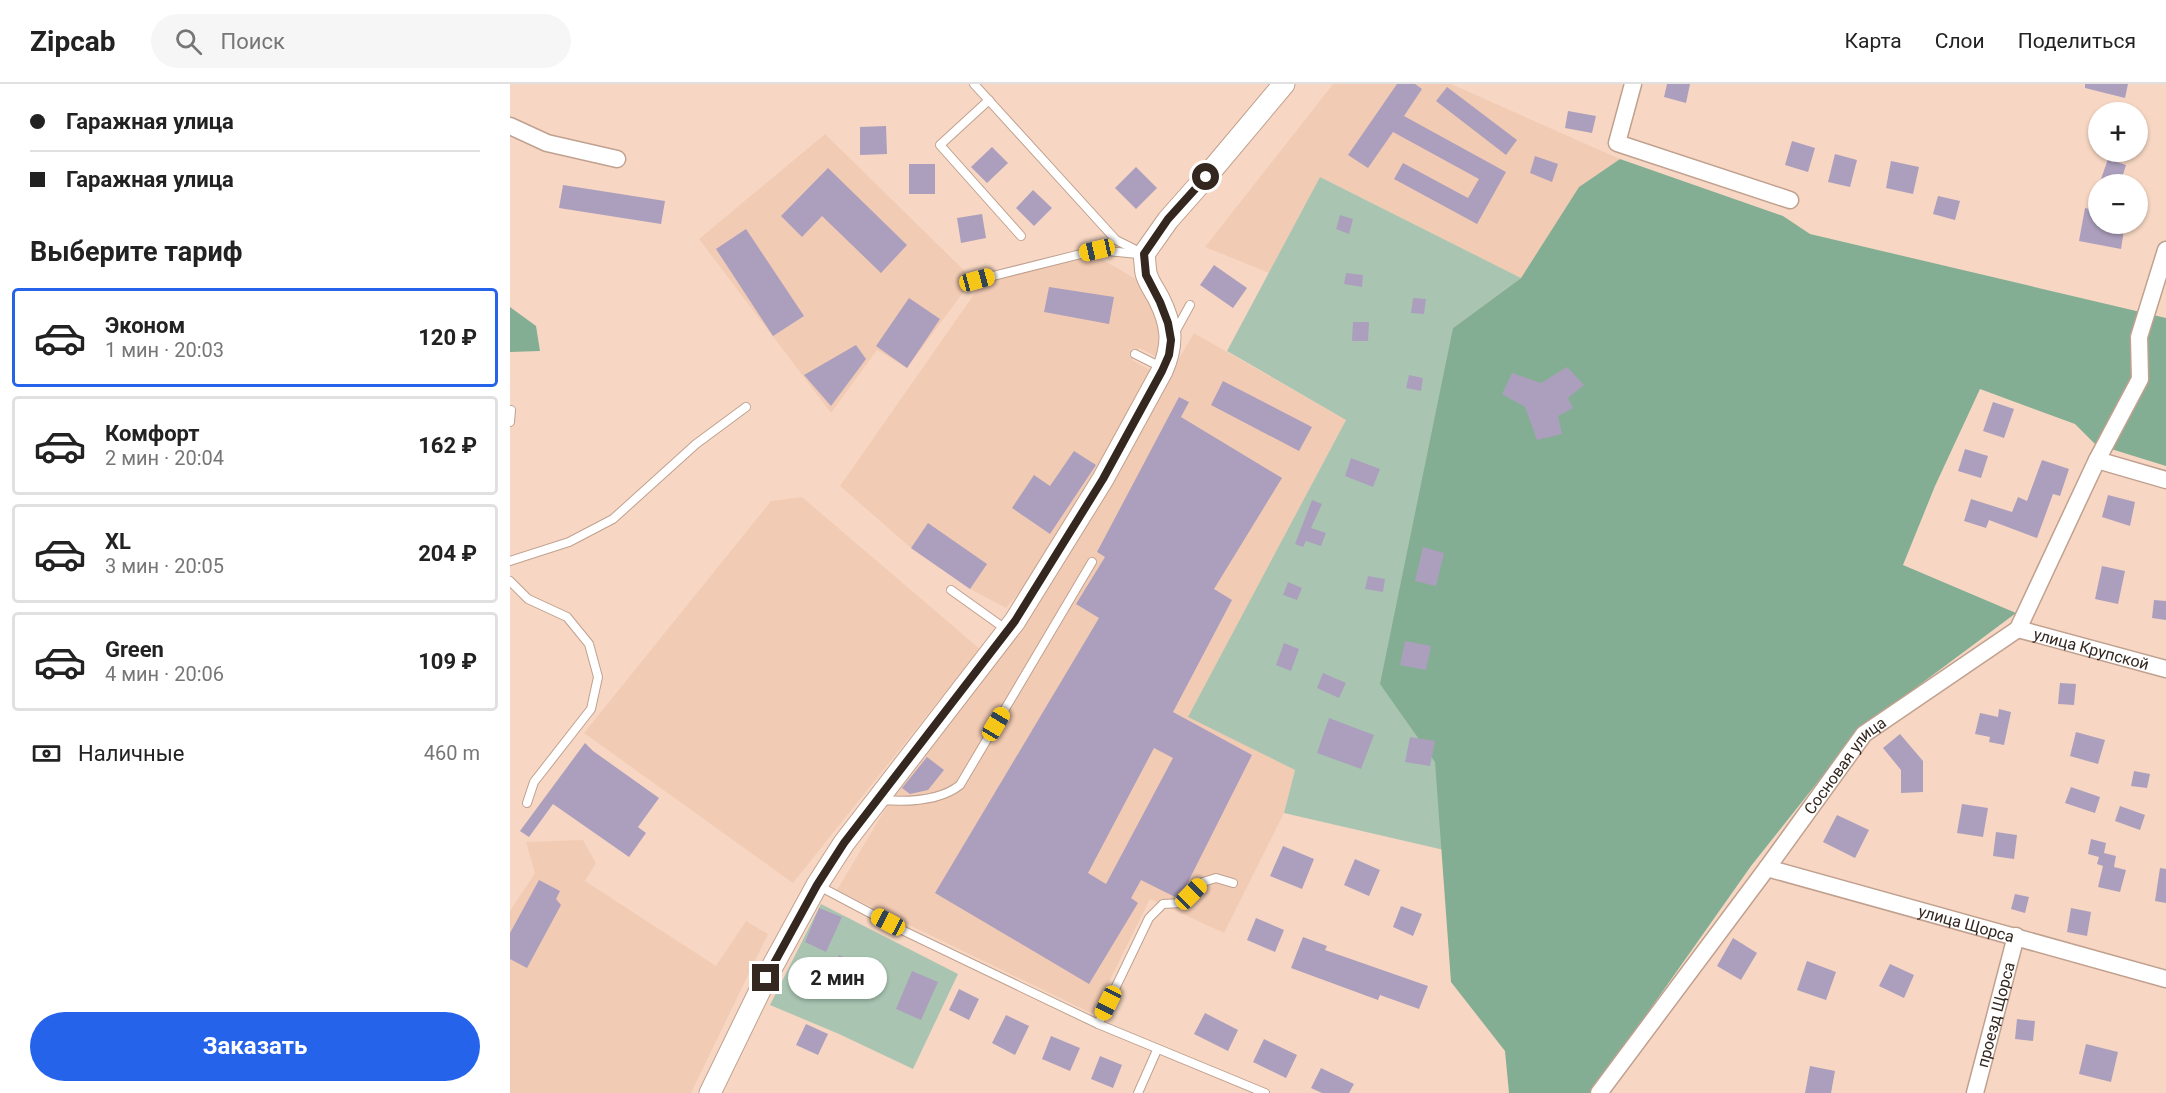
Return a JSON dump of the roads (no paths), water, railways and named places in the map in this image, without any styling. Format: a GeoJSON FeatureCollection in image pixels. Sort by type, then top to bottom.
{"type":"FeatureCollection","features":[{"type":"Feature","properties":{"kind":"street"},"geometry":{"type":"LineString","coordinates":[[710,1093],[766,978],[817,885],[844,843],[1007,631],[1033,584],[1103,479],[1167,367],[1171,340],[1164,312],[1144,271],[1168,219],[1284,84]]}},
{"type":"Feature","properties":{"kind":"street"},"geometry":{"type":"LineString","coordinates":[[1633,84],[1617,143],[1790,200]]}},
{"type":"Feature","properties":{"kind":"street"},"geometry":{"type":"LineString","coordinates":[[510,126],[547,143],[618,159]]}},
{"type":"Feature","properties":{"kind":"street"},"geometry":{"type":"LineString","coordinates":[[2018,629],[2097,460],[2140,379],[2139,337],[2166,250]]}},
{"type":"Feature","properties":{"kind":"street"},"geometry":{"type":"LineString","coordinates":[[2097,460],[2166,480]]}},
{"type":"Feature","properties":{"kind":"street","name":"улица Крупской"},"geometry":{"type":"LineString","coordinates":[[2018,629],[2166,669]]}},
{"type":"Feature","properties":{"kind":"street","name":"Сосновая улица"},"geometry":{"type":"LineString","coordinates":[[1599,1093],[1864,734],[2018,629]]}},
{"type":"Feature","properties":{"kind":"street","name":"улица Щорса"},"geometry":{"type":"LineString","coordinates":[[1767,868],[2166,979]]}},
{"type":"Feature","properties":{"kind":"street","name":"проезд Щорса"},"geometry":{"type":"LineString","coordinates":[[1975,1093],[2016,936]]}},
{"type":"Feature","properties":{"kind":"lane"},"geometry":{"type":"LineString","coordinates":[[974,84],[1144,271]]}},
{"type":"Feature","properties":{"kind":"lane"},"geometry":{"type":"LineString","coordinates":[[988,100],[940,145],[1021,236]]}},
{"type":"Feature","properties":{"kind":"lane"},"geometry":{"type":"LineString","coordinates":[[977,280],[1097,250],[1144,271]]}},
{"type":"Feature","properties":{"kind":"lane"},"geometry":{"type":"LineString","coordinates":[[1171,340],[1190,305]]}},
{"type":"Feature","properties":{"kind":"lane"},"geometry":{"type":"LineString","coordinates":[[1136,354],[1167,367]]}},
{"type":"Feature","properties":{"kind":"lane"},"geometry":{"type":"LineString","coordinates":[[510,561],[569,542],[613,519],[696,444],[746,407]]}},
{"type":"Feature","properties":{"kind":"lane"},"geometry":{"type":"LineString","coordinates":[[510,422],[511,410]]}},
{"type":"Feature","properties":{"kind":"lane"},"geometry":{"type":"LineString","coordinates":[[877,799],[914,801],[952,791],[960,785],[1092,561]]}},
{"type":"Feature","properties":{"kind":"lane"},"geometry":{"type":"LineString","coordinates":[[510,581],[528,599],[567,616],[589,644],[598,676],[591,709],[534,782],[527,803]]}},
{"type":"Feature","properties":{"kind":"lane"},"geometry":{"type":"LineString","coordinates":[[951,590],[1007,631]]}},
{"type":"Feature","properties":{"kind":"lane"},"geometry":{"type":"LineString","coordinates":[[1098,1024],[1149,918],[1164,904],[1182,903],[1203,882],[1216,878],[1233,882]]}},
{"type":"Feature","properties":{"kind":"lane"},"geometry":{"type":"LineString","coordinates":[[817,885],[906,932],[1098,1024],[1265,1093]]}},
{"type":"Feature","properties":{"kind":"lane"},"geometry":{"type":"LineString","coordinates":[[1138,1093],[1157,1050]]}}]}
